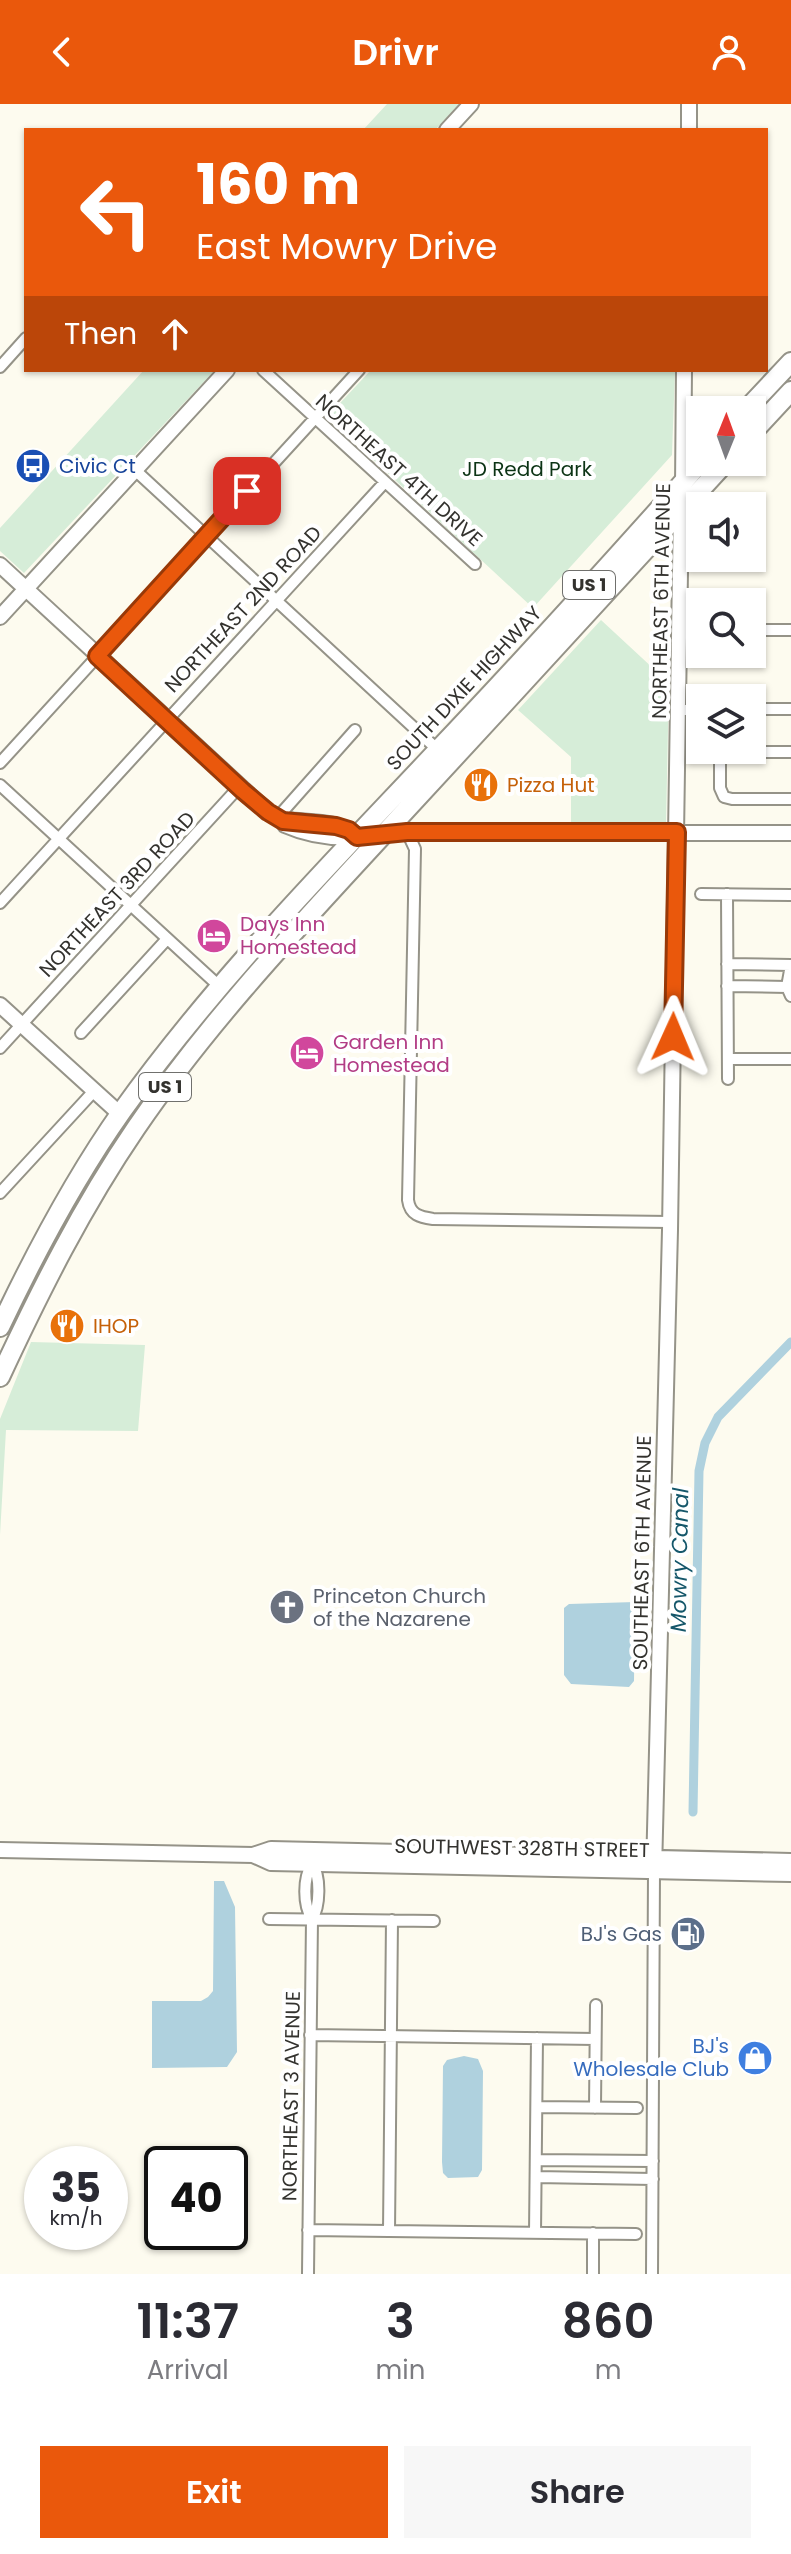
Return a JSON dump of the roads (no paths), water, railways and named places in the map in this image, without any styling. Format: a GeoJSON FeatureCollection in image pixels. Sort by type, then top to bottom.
{"type":"FeatureCollection","features":[{"type":"Feature","properties":{"kind":"highway"},"geometry":{"type":"LineString","coordinates":[[759,396],[791,362]]}},
{"type":"Feature","properties":{"kind":"highway"},"geometry":{"type":"LineString","coordinates":[[766,418],[791,391]]}},
{"type":"Feature","properties":{"kind":"highway","name":"SOUTH DIXIE HIGHWAY"},"geometry":{"type":"LineString","coordinates":[[357,837],[688,476]]}},
{"type":"Feature","properties":{"kind":"highway","name":"SOUTH DIXIE HIGHWAY"},"geometry":{"type":"LineString","coordinates":[[384,834],[713,476]]}},
{"type":"Feature","properties":{"kind":"highway","name":"US 1"},"geometry":{"type":"LineString","coordinates":[[0,1377],[7,1344],[141,1120],[234,999],[384,834]]}},
{"type":"Feature","properties":{"kind":"highway","name":"US 1"},"geometry":{"type":"LineString","coordinates":[[0,1327],[52,1224],[120,1114],[219,986],[357,837]]}},
{"type":"Feature","properties":{"kind":"highway"},"geometry":{"type":"LineString","coordinates":[[141,1120],[141,1107],[181,1051],[183,1031]]}},
{"type":"Feature","properties":{"kind":"highway"},"geometry":{"type":"LineString","coordinates":[[87,1206],[88,1186],[121,1132],[120,1114]]}},
{"type":"Feature","properties":{"kind":"street"},"geometry":{"type":"LineString","coordinates":[[449,128],[471,104]]}},
{"type":"Feature","properties":{"kind":"street"},"geometry":{"type":"LineString","coordinates":[[689,104],[689,128]]}},
{"type":"Feature","properties":{"kind":"street"},"geometry":{"type":"LineString","coordinates":[[0,367],[24,340]]}},
{"type":"Feature","properties":{"kind":"street"},"geometry":{"type":"LineString","coordinates":[[0,617],[225,372]]}},
{"type":"Feature","properties":{"kind":"street","name":"NORTHEAST 4TH DRIVE"},"geometry":{"type":"LineString","coordinates":[[265,372],[475,564]]}},
{"type":"Feature","properties":{"kind":"street"},"geometry":{"type":"LineString","coordinates":[[0,763],[357,372]]}},
{"type":"Feature","properties":{"kind":"street","name":"NORTHEAST 6TH AVENUE"},"geometry":{"type":"LineString","coordinates":[[677,832],[684,372]]}},
{"type":"Feature","properties":{"kind":"street"},"geometry":{"type":"LineString","coordinates":[[135,470],[438,750]]}},
{"type":"Feature","properties":{"kind":"street","name":"NORTHEAST 2ND ROAD"},"geometry":{"type":"LineString","coordinates":[[0,903],[385,482]]}},
{"type":"Feature","properties":{"kind":"street"},"geometry":{"type":"LineString","coordinates":[[0,565],[239,787],[282,815],[336,826],[349,830],[357,837],[407,832],[791,833]]}},
{"type":"Feature","properties":{"kind":"street"},"geometry":{"type":"LineString","coordinates":[[680,630],[686,630]]}},
{"type":"Feature","properties":{"kind":"street"},"geometry":{"type":"LineString","coordinates":[[766,630],[791,630]]}},
{"type":"Feature","properties":{"kind":"street"},"geometry":{"type":"LineString","coordinates":[[766,709],[791,709]]}},
{"type":"Feature","properties":{"kind":"street"},"geometry":{"type":"LineString","coordinates":[[679,710],[686,710]]}},
{"type":"Feature","properties":{"kind":"street"},"geometry":{"type":"LineString","coordinates":[[282,815],[355,730]]}},
{"type":"Feature","properties":{"kind":"street"},"geometry":{"type":"LineString","coordinates":[[766,752],[791,752]]}},
{"type":"Feature","properties":{"kind":"street"},"geometry":{"type":"LineString","coordinates":[[720,764],[720,788],[724,797],[791,799]]}},
{"type":"Feature","properties":{"kind":"street"},"geometry":{"type":"LineString","coordinates":[[0,785],[219,986]]}},
{"type":"Feature","properties":{"kind":"street","name":"NORTHEAST 3RD ROAD"},"geometry":{"type":"LineString","coordinates":[[0,1048],[239,787]]}},
{"type":"Feature","properties":{"kind":"street"},"geometry":{"type":"LineString","coordinates":[[407,832],[409,843],[415,849]]}},
{"type":"Feature","properties":{"kind":"street","name":"SOUTHEAST 6TH AVENUE"},"geometry":{"type":"LineString","coordinates":[[652,2274],[654,1864],[677,832]]}},
{"type":"Feature","properties":{"kind":"street"},"geometry":{"type":"LineString","coordinates":[[426,833],[415,849],[410,1209],[417,1216],[433,1219],[670,1222]]}},
{"type":"Feature","properties":{"kind":"street"},"geometry":{"type":"LineString","coordinates":[[701,894],[791,895]]}},
{"type":"Feature","properties":{"kind":"street"},"geometry":{"type":"LineString","coordinates":[[727,894],[728,1079]]}},
{"type":"Feature","properties":{"kind":"street"},"geometry":{"type":"LineString","coordinates":[[81,1033],[167,939]]}},
{"type":"Feature","properties":{"kind":"street"},"geometry":{"type":"LineString","coordinates":[[727,964],[791,965],[789,991],[727,986]]}},
{"type":"Feature","properties":{"kind":"street"},"geometry":{"type":"LineString","coordinates":[[0,1005],[120,1114]]}},
{"type":"Feature","properties":{"kind":"street"},"geometry":{"type":"LineString","coordinates":[[728,1059],[791,1059]]}},
{"type":"Feature","properties":{"kind":"street"},"geometry":{"type":"LineString","coordinates":[[0,1193],[94,1091]]}},
{"type":"Feature","properties":{"kind":"street","name":"SOUTHWEST 328TH STREET"},"geometry":{"type":"LineString","coordinates":[[0,1850],[253,1855],[271,1849],[654,1864],[791,1874]]}},
{"type":"Feature","properties":{"kind":"street","name":"SOUTHWEST 328TH STREET"},"geometry":{"type":"LineString","coordinates":[[253,1855],[271,1863],[312,1864],[791,1861]]}},
{"type":"Feature","properties":{"kind":"street","name":"NORTHEAST 3 AVENUE"},"geometry":{"type":"LineString","coordinates":[[308,2274],[312,1919],[317,1912],[312,1901],[317,1871],[312,1864]]}},
{"type":"Feature","properties":{"kind":"street"},"geometry":{"type":"LineString","coordinates":[[269,1919],[434,1921]]}},
{"type":"Feature","properties":{"kind":"street"},"geometry":{"type":"LineString","coordinates":[[389,2231],[392,1920]]}},
{"type":"Feature","properties":{"kind":"street"},"geometry":{"type":"LineString","coordinates":[[595,2108],[596,2005]]}},
{"type":"Feature","properties":{"kind":"street"},"geometry":{"type":"LineString","coordinates":[[310,2035],[595,2039]]}},
{"type":"Feature","properties":{"kind":"street"},"geometry":{"type":"LineString","coordinates":[[535,2233],[537,2038]]}},
{"type":"Feature","properties":{"kind":"street"},"geometry":{"type":"LineString","coordinates":[[537,2107],[637,2108]]}},
{"type":"Feature","properties":{"kind":"street"},"geometry":{"type":"LineString","coordinates":[[536,2160],[653,2161]]}},
{"type":"Feature","properties":{"kind":"street"},"geometry":{"type":"LineString","coordinates":[[560,2160],[560,2177]]}},
{"type":"Feature","properties":{"kind":"street"},"geometry":{"type":"LineString","coordinates":[[536,2177],[653,2179]]}},
{"type":"Feature","properties":{"kind":"street"},"geometry":{"type":"LineString","coordinates":[[308,2230],[636,2234]]}},
{"type":"Feature","properties":{"kind":"street"},"geometry":{"type":"LineString","coordinates":[[593,2233],[593,2274]]}},
{"type":"Feature","properties":{"kind":"water"},"geometry":{"type":"Polygon","coordinates":[[[635,1602],[634,1681],[629,1687],[571,1684],[564,1675],[564,1608],[569,1604],[635,1602]]]}},
{"type":"Feature","properties":{"kind":"water"},"geometry":{"type":"Polygon","coordinates":[[[214,1881],[224,1881],[235,1907],[237,2052],[227,2067],[152,2068],[152,2001],[201,2001],[213,1991],[214,1881]]]}},
{"type":"Feature","properties":{"kind":"water"},"geometry":{"type":"Polygon","coordinates":[[[464,2056],[478,2059],[483,2071],[482,2170],[478,2177],[448,2178],[443,2173],[442,2162],[443,2066],[447,2060],[464,2056]]]}},
{"type":"Feature","properties":{"kind":"waterway","name":"Mowry Canal"},"geometry":{"type":"LineString","coordinates":[[693,1812],[699,1471],[705,1443],[718,1417],[791,1342]]}},
{"type":"Feature","properties":{"kind":"place","name":"Civic Ct"},"geometry":{"type":"Point","coordinates":[33,466]}},
{"type":"Feature","properties":{"kind":"place","name":"Pizza Hut"},"geometry":{"type":"Point","coordinates":[481,785]}},
{"type":"Feature","properties":{"kind":"place","name":"Days Inn Homestead"},"geometry":{"type":"Point","coordinates":[214,936]}},
{"type":"Feature","properties":{"kind":"place","name":"Garden Inn Homestead"},"geometry":{"type":"Point","coordinates":[307,1053]}},
{"type":"Feature","properties":{"kind":"place","name":"IHOP"},"geometry":{"type":"Point","coordinates":[67,1326]}},
{"type":"Feature","properties":{"kind":"place","name":"Princeton Church of the Nazarene"},"geometry":{"type":"Point","coordinates":[287,1607]}},
{"type":"Feature","properties":{"kind":"place","name":"BJ's Gas"},"geometry":{"type":"Point","coordinates":[688,1934]}},
{"type":"Feature","properties":{"kind":"place","name":"BJ's Wholesale Club"},"geometry":{"type":"Point","coordinates":[755,2058]}},
{"type":"Feature","properties":{"kind":"park label","name":"JD Redd Park"},"geometry":{"type":"Point","coordinates":[527,469]}}]}
